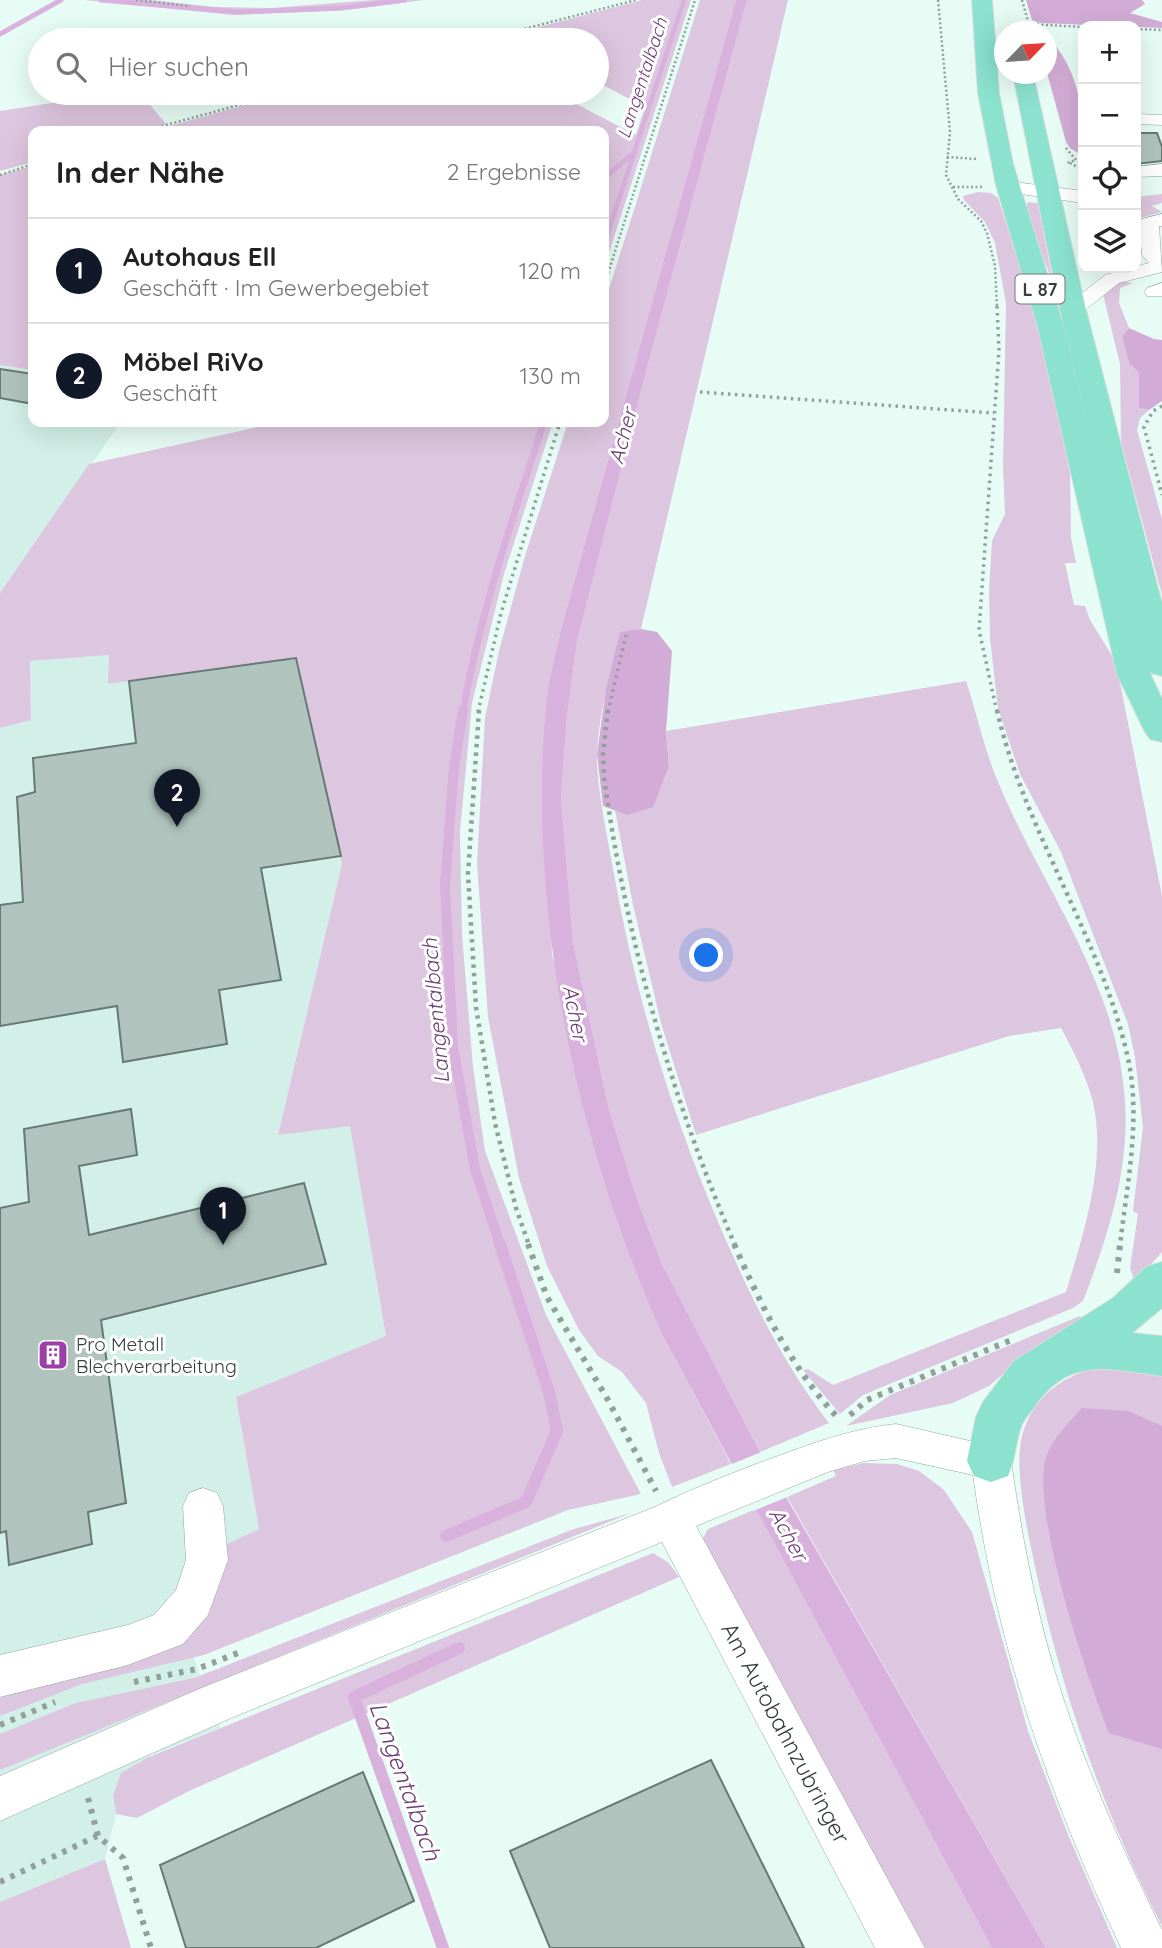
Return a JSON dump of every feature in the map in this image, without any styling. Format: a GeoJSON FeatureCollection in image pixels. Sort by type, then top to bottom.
{"type":"FeatureCollection","features":[{"type":"Feature","properties":{"kind":"main road","name":"L 87"},"geometry":{"type":"LineString","coordinates":[[982,0],[988,43],[990,96],[1012,210],[1051,328],[1133,674],[1162,732]]}},
{"type":"Feature","properties":{"kind":"main road","name":"L 87"},"geometry":{"type":"LineString","coordinates":[[1025,84],[1073,310],[1162,666]]}},
{"type":"Feature","properties":{"kind":"main road"},"geometry":{"type":"LineString","coordinates":[[991,1461],[1000,1417],[1030,1375],[1133,1308],[1162,1280]]}},
{"type":"Feature","properties":{"kind":"main road"},"geometry":{"type":"LineString","coordinates":[[1069,1352],[1132,1350],[1162,1356]]}},
{"type":"Feature","properties":{"kind":"street"},"geometry":{"type":"LineString","coordinates":[[1141,119],[1162,120]]}},
{"type":"Feature","properties":{"kind":"street"},"geometry":{"type":"LineString","coordinates":[[1047,191],[1078,186]]}},
{"type":"Feature","properties":{"kind":"street"},"geometry":{"type":"LineString","coordinates":[[1007,187],[1078,196]]}},
{"type":"Feature","properties":{"kind":"street"},"geometry":{"type":"LineString","coordinates":[[1055,227],[1078,209]]}},
{"type":"Feature","properties":{"kind":"street"},"geometry":{"type":"LineString","coordinates":[[1073,310],[1098,293],[1103,285],[1112,279],[1151,270],[1161,264],[1152,255],[1149,223],[1162,220]]}},
{"type":"Feature","properties":{"kind":"street"},"geometry":{"type":"LineString","coordinates":[[0,1799],[214,1704],[683,1512],[828,1442],[865,1444],[896,1441],[991,1461],[1000,1529],[1022,1630],[1063,1762],[1109,1872],[1146,1948]]}},
{"type":"Feature","properties":{"kind":"street"},"geometry":{"type":"LineString","coordinates":[[0,1676],[128,1645],[168,1630],[193,1601],[207,1560],[203,1506]]}},
{"type":"Feature","properties":{"kind":"street","name":"Am Autobahnzubringer"},"geometry":{"type":"LineString","coordinates":[[683,1512],[901,1948]]}},
{"type":"Feature","properties":{"kind":"path"},"geometry":{"type":"LineString","coordinates":[[136,0],[190,6]]}},
{"type":"Feature","properties":{"kind":"path"},"geometry":{"type":"LineString","coordinates":[[528,28],[636,0]]}},
{"type":"Feature","properties":{"kind":"path"},"geometry":{"type":"LineString","coordinates":[[609,270],[695,0]]}},
{"type":"Feature","properties":{"kind":"path"},"geometry":{"type":"LineString","coordinates":[[938,0],[950,132],[946,175],[958,199],[981,221],[987,233],[995,266],[999,350],[979,630],[1000,724],[1023,792],[1096,956],[1128,1056],[1134,1126],[1116,1279]]}},
{"type":"Feature","properties":{"kind":"path"},"geometry":{"type":"LineString","coordinates":[[1023,0],[1027,21]]}},
{"type":"Feature","properties":{"kind":"path"},"geometry":{"type":"LineString","coordinates":[[1057,26],[1078,27]]}},
{"type":"Feature","properties":{"kind":"path"},"geometry":{"type":"LineString","coordinates":[[1141,29],[1162,30]]}},
{"type":"Feature","properties":{"kind":"path"},"geometry":{"type":"LineString","coordinates":[[162,126],[239,105]]}},
{"type":"Feature","properties":{"kind":"path"},"geometry":{"type":"LineString","coordinates":[[1070,163],[1078,167]]}},
{"type":"Feature","properties":{"kind":"path"},"geometry":{"type":"LineString","coordinates":[[0,175],[28,166]]}},
{"type":"Feature","properties":{"kind":"path"},"geometry":{"type":"LineString","coordinates":[[700,392],[994,413]]}},
{"type":"Feature","properties":{"kind":"path"},"geometry":{"type":"LineString","coordinates":[[1162,406],[1153,411],[1144,427],[1162,495]]}},
{"type":"Feature","properties":{"kind":"path"},"geometry":{"type":"LineString","coordinates":[[558,427],[505,600],[478,713],[468,874],[476,1007],[495,1123],[513,1196],[547,1297],[608,1400],[683,1512]]}},
{"type":"Feature","properties":{"kind":"path"},"geometry":{"type":"LineString","coordinates":[[626,635],[614,682],[603,754],[623,886],[654,1019],[715,1197],[760,1304],[808,1381],[842,1422]]}},
{"type":"Feature","properties":{"kind":"path"},"geometry":{"type":"LineString","coordinates":[[828,1442],[842,1422],[867,1399],[1026,1334]]}},
{"type":"Feature","properties":{"kind":"path"},"geometry":{"type":"LineString","coordinates":[[122,1685],[197,1669],[248,1649]]}},
{"type":"Feature","properties":{"kind":"path"},"geometry":{"type":"LineString","coordinates":[[0,1724],[60,1700]]}},
{"type":"Feature","properties":{"kind":"path"},"geometry":{"type":"LineString","coordinates":[[0,1882],[98,1836],[122,1858],[152,1948]]}},
{"type":"Feature","properties":{"kind":"shaded area"},"geometry":{"type":"Polygon","coordinates":[[[84,0],[152,0],[215,7],[271,8],[374,0],[424,0],[346,10],[233,15],[84,0]]]}},
{"type":"Feature","properties":{"kind":"shaded area"},"geometry":{"type":"Polygon","coordinates":[[[642,0],[691,0],[609,253],[609,126],[169,126],[245,105],[578,105],[636,135],[645,107],[609,88],[609,28],[535,28],[642,0]]]}},
{"type":"Feature","properties":{"kind":"shaded area"},"geometry":{"type":"Polygon","coordinates":[[[700,0],[736,0],[561,629],[546,705],[552,955],[665,1340],[731,1464],[672,1487],[659,1453],[646,1403],[622,1372],[598,1356],[579,1330],[547,1266],[519,1178],[488,1017],[477,863],[485,718],[499,651],[525,556],[566,427],[609,427],[609,289],[700,0]]]}},
{"type":"Feature","properties":{"kind":"shaded area"},"geometry":{"type":"Polygon","coordinates":[[[747,0],[788,0],[641,629],[620,633],[603,707],[597,766],[600,796],[633,967],[673,1105],[706,1194],[747,1287],[784,1357],[829,1423],[760,1452],[662,1264],[637,1199],[609,1109],[573,942],[561,798],[567,716],[577,642],[647,368],[747,0]]]}},
{"type":"Feature","properties":{"kind":"shaded area"},"geometry":{"type":"Polygon","coordinates":[[[1026,0],[1142,0],[1145,4],[1130,13],[1162,22],[1162,28],[1141,27],[1141,21],[1078,21],[1078,25],[1032,20],[1026,0]]]}},
{"type":"Feature","properties":{"kind":"shaded area"},"geometry":{"type":"Polygon","coordinates":[[[1057,48],[1073,76],[1078,96],[1078,153],[1066,142],[1050,84],[1057,84],[1057,48]]]}},
{"type":"Feature","properties":{"kind":"shaded area"},"geometry":{"type":"Polygon","coordinates":[[[39,105],[150,105],[166,124],[28,126],[28,163],[0,171],[0,111],[39,105]]]}},
{"type":"Feature","properties":{"kind":"shaded area"},"geometry":{"type":"Polygon","coordinates":[[[28,167],[28,369],[0,365],[0,175],[28,167]]]}},
{"type":"Feature","properties":{"kind":"shaded area"},"geometry":{"type":"Polygon","coordinates":[[[978,192],[991,193],[998,198],[1035,312],[1070,473],[1071,537],[1076,563],[1065,563],[1074,605],[1085,606],[1090,620],[1116,662],[1162,896],[1162,1252],[1135,1282],[1130,1268],[1138,1214],[1133,1211],[1143,1127],[1135,1057],[1128,1024],[1061,852],[1020,774],[998,708],[990,638],[989,590],[992,541],[1005,514],[1003,467],[1006,303],[995,243],[985,222],[964,200],[963,196],[978,192]]]}},
{"type":"Feature","properties":{"kind":"shaded area"},"geometry":{"type":"Polygon","coordinates":[[[1162,194],[1162,203],[1152,206],[1162,212],[1141,218],[1141,196],[1162,194]]]}},
{"type":"Feature","properties":{"kind":"shaded area"},"geometry":{"type":"Polygon","coordinates":[[[1028,202],[1038,203],[1053,282],[1024,211],[1028,202]]]}},
{"type":"Feature","properties":{"kind":"shaded area"},"geometry":{"type":"Polygon","coordinates":[[[1120,281],[1133,283],[1120,288],[1119,303],[1129,328],[1122,336],[1129,363],[1139,373],[1139,408],[1149,410],[1140,418],[1137,430],[1162,519],[1162,595],[1121,442],[1120,364],[1103,294],[1120,281]]]}},
{"type":"Feature","properties":{"kind":"shaded area"},"geometry":{"type":"Polygon","coordinates":[[[1129,328],[1162,340],[1162,401],[1149,410],[1139,408],[1139,373],[1129,363],[1122,336],[1129,328]]]}},
{"type":"Feature","properties":{"kind":"shaded area"},"geometry":{"type":"Polygon","coordinates":[[[0,365],[28,369],[28,427],[117,427],[0,593],[0,365]]]}},
{"type":"Feature","properties":{"kind":"shaded area"},"geometry":{"type":"Polygon","coordinates":[[[258,427],[551,427],[504,574],[472,703],[460,832],[462,935],[473,1067],[485,1151],[546,1315],[641,1494],[568,1510],[204,1655],[82,1684],[0,1716],[0,1692],[213,1600],[227,1544],[259,1529],[236,1397],[386,1336],[350,1126],[278,1135],[342,864],[297,659],[108,684],[109,655],[30,661],[31,720],[0,728],[0,593],[89,464],[258,427]]]}},
{"type":"Feature","properties":{"kind":"shaded area"},"geometry":{"type":"Polygon","coordinates":[[[641,629],[657,632],[672,651],[666,731],[669,766],[653,807],[627,815],[603,806],[597,754],[606,689],[620,632],[641,629]]]}},
{"type":"Feature","properties":{"kind":"shaded area"},"geometry":{"type":"Polygon","coordinates":[[[109,655],[109,684],[297,658],[342,864],[278,1134],[350,1125],[386,1336],[236,1397],[259,1529],[213,1600],[185,1635],[220,1728],[149,1756],[113,1795],[116,1814],[105,1859],[0,1902],[0,728],[31,719],[30,661],[109,655]]]}},
{"type":"Feature","properties":{"kind":"shaded area"},"geometry":{"type":"Polygon","coordinates":[[[966,681],[986,750],[1011,812],[1071,927],[1105,1006],[1117,1047],[1124,1090],[1125,1144],[1121,1171],[1110,1224],[1083,1301],[1073,1308],[863,1395],[840,1414],[803,1370],[808,1369],[833,1385],[1066,1292],[1086,1223],[1095,1174],[1097,1125],[1087,1083],[1061,1028],[1009,1036],[696,1135],[661,1023],[633,905],[615,810],[627,815],[669,766],[666,731],[966,681]]]}},
{"type":"Feature","properties":{"kind":"shaded area"},"geometry":{"type":"Polygon","coordinates":[[[1080,1316],[1084,1321],[1036,1346],[989,1386],[953,1403],[846,1426],[890,1395],[1080,1316]]]}},
{"type":"Feature","properties":{"kind":"shaded area"},"geometry":{"type":"Polygon","coordinates":[[[1096,1367],[1162,1372],[1162,1926],[1120,1837],[1071,1704],[1045,1611],[1028,1534],[1021,1485],[1021,1441],[1025,1426],[1038,1402],[1058,1384],[1096,1367]]]}},
{"type":"Feature","properties":{"kind":"shaded area"},"geometry":{"type":"Polygon","coordinates":[[[1082,1408],[1128,1411],[1162,1426],[1162,1749],[1109,1733],[1075,1635],[1053,1551],[1043,1479],[1047,1455],[1058,1435],[1082,1408]]]}},
{"type":"Feature","properties":{"kind":"shaded area"},"geometry":{"type":"Polygon","coordinates":[[[864,1463],[897,1464],[919,1471],[944,1490],[972,1532],[1028,1731],[1069,1837],[1117,1948],[1046,1948],[787,1497],[836,1476],[833,1470],[864,1463]]]}},
{"type":"Feature","properties":{"kind":"shaded area"},"geometry":{"type":"Polygon","coordinates":[[[756,1509],[992,1948],[920,1948],[696,1551],[708,1529],[756,1509]]]}},
{"type":"Feature","properties":{"kind":"shaded area"},"geometry":{"type":"Polygon","coordinates":[[[631,1513],[0,1770],[0,1734],[76,1703],[194,1678],[571,1530],[631,1513]]]}},
{"type":"Feature","properties":{"kind":"shaded area"},"geometry":{"type":"Polygon","coordinates":[[[653,1553],[669,1563],[679,1577],[191,1790],[137,1818],[116,1814],[113,1795],[121,1773],[149,1757],[653,1553]]]}},
{"type":"Feature","properties":{"kind":"shaded area"},"geometry":{"type":"Polygon","coordinates":[[[105,1859],[131,1948],[0,1948],[0,1902],[105,1859]]]}},
{"type":"Feature","properties":{"kind":"water","name":"Acher"},"geometry":{"type":"Polygon","coordinates":[[[736,0],[747,0],[647,368],[577,642],[567,716],[561,798],[573,942],[609,1109],[637,1199],[662,1264],[760,1452],[1046,1948],[992,1948],[665,1340],[634,1267],[607,1190],[584,1111],[566,1031],[552,949],[544,867],[542,786],[550,678],[561,629],[736,0]]]}},
{"type":"Feature","properties":{"kind":"pier"},"geometry":{"type":"Polygon","coordinates":[[[764,1451],[790,1496],[753,1511],[727,1466],[764,1451]]]}},
{"type":"Feature","properties":{"kind":"building"},"geometry":{"type":"Polygon","coordinates":[[[1141,133],[1157,133],[1162,147],[1162,161],[1141,163],[1141,133]]]}},
{"type":"Feature","properties":{"kind":"building"},"geometry":{"type":"Polygon","coordinates":[[[0,369],[28,373],[28,403],[0,398],[0,369]]]}},
{"type":"Feature","properties":{"kind":"building"},"geometry":{"type":"Polygon","coordinates":[[[296,658],[341,856],[261,868],[281,980],[219,990],[227,1044],[123,1062],[117,1006],[0,1026],[0,905],[23,902],[17,797],[35,792],[33,758],[136,743],[129,681],[296,658]]]}},
{"type":"Feature","properties":{"kind":"building"},"geometry":{"type":"Polygon","coordinates":[[[131,1109],[137,1155],[79,1166],[89,1235],[304,1183],[326,1264],[101,1320],[126,1503],[88,1512],[92,1544],[9,1565],[6,1531],[0,1533],[0,1208],[29,1202],[24,1129],[131,1109]]]}},
{"type":"Feature","properties":{"kind":"building"},"geometry":{"type":"Polygon","coordinates":[[[711,1760],[804,1948],[550,1948],[510,1851],[711,1760]]]}},
{"type":"Feature","properties":{"kind":"building"},"geometry":{"type":"Polygon","coordinates":[[[363,1772],[414,1901],[316,1948],[186,1948],[160,1865],[363,1772]]]}},
{"type":"Feature","properties":{"kind":"waterway"},"geometry":{"type":"LineString","coordinates":[[0,34],[61,0]]}},
{"type":"Feature","properties":{"kind":"waterway"},"geometry":{"type":"LineString","coordinates":[[101,0],[239,12],[341,8],[405,0]]}},
{"type":"Feature","properties":{"kind":"waterway","name":"Langentalbach"},"geometry":{"type":"LineString","coordinates":[[634,153],[684,0]]}},
{"type":"Feature","properties":{"kind":"waterway"},"geometry":{"type":"LineString","coordinates":[[609,174],[634,153]]}},
{"type":"Feature","properties":{"kind":"waterway","name":"Langentalbach"},"geometry":{"type":"LineString","coordinates":[[609,230],[634,153]]}},
{"type":"Feature","properties":{"kind":"waterway","name":"Langentalbach"},"geometry":{"type":"LineString","coordinates":[[463,712],[488,602],[542,427]]}},
{"type":"Feature","properties":{"kind":"waterway","name":"Langentalbach"},"geometry":{"type":"LineString","coordinates":[[463,710],[454,767],[445,885],[453,1047],[475,1169],[500,1245]]}},
{"type":"Feature","properties":{"kind":"waterway","name":"Langentalbach"},"geometry":{"type":"LineString","coordinates":[[446,1536],[526,1502],[557,1431],[549,1392],[500,1244]]}},
{"type":"Feature","properties":{"kind":"waterway","name":"Langentalbach"},"geometry":{"type":"LineString","coordinates":[[443,1948],[354,1697],[459,1648]]}},
{"type":"Feature","properties":{"kind":"place","name":"Möbel RiVo"},"geometry":{"type":"Point","coordinates":[177,827]}},
{"type":"Feature","properties":{"kind":"place","name":"Autohaus Ell"},"geometry":{"type":"Point","coordinates":[223,1245]}},
{"type":"Feature","properties":{"kind":"place","name":"Pro Metall Blechverarbeitung"},"geometry":{"type":"Point","coordinates":[53,1355]}}]}
